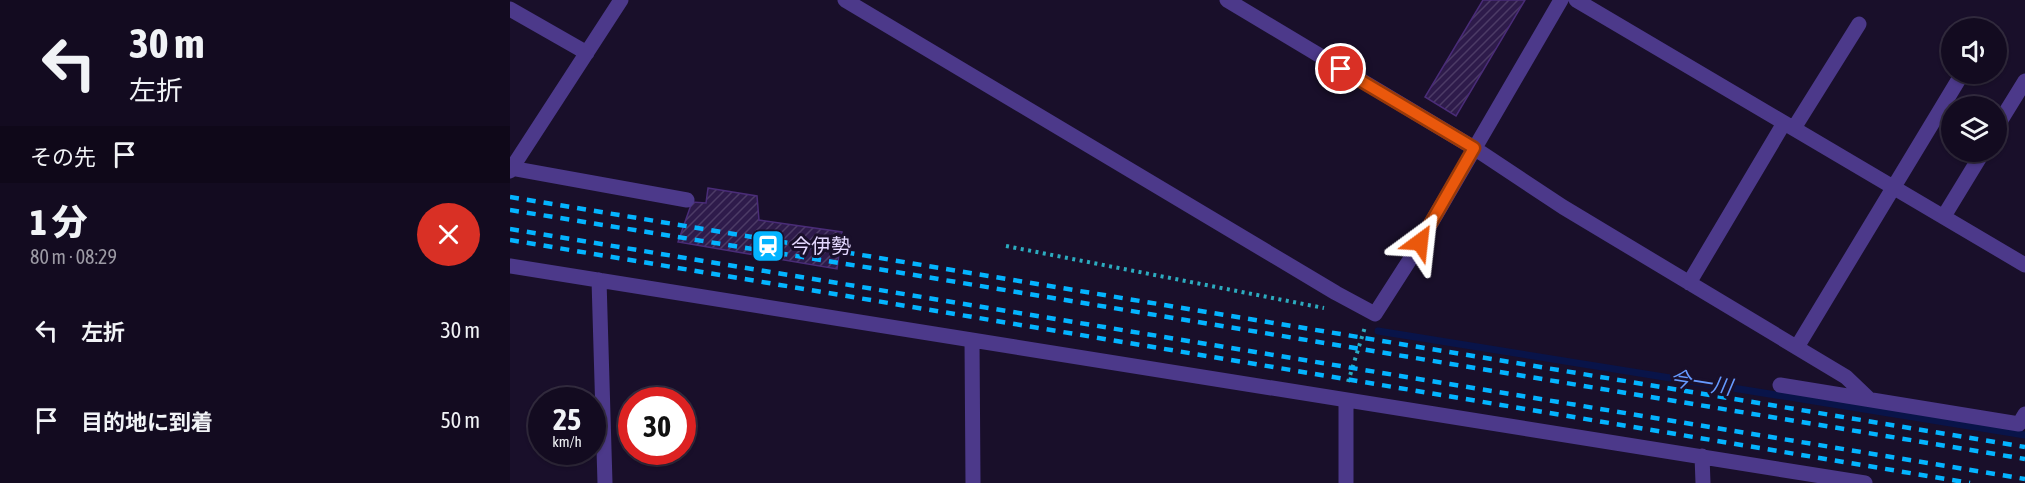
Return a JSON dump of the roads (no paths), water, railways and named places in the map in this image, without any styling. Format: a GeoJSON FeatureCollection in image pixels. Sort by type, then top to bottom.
{"type":"FeatureCollection","features":[{"type":"Feature","properties":{"kind":"street"},"geometry":{"type":"LineString","coordinates":[[621,0],[511,169],[687,200]]}},
{"type":"Feature","properties":{"kind":"street"},"geometry":{"type":"LineString","coordinates":[[845,0],[1336,293],[1375,314],[1561,0]]}},
{"type":"Feature","properties":{"kind":"street"},"geometry":{"type":"LineString","coordinates":[[1227,0],[1474,148],[1563,207],[1846,377],[1869,399]]}},
{"type":"Feature","properties":{"kind":"street"},"geometry":{"type":"LineString","coordinates":[[1576,0],[2025,265]]}},
{"type":"Feature","properties":{"kind":"street"},"geometry":{"type":"LineString","coordinates":[[510,9],[587,53]]}},
{"type":"Feature","properties":{"kind":"street"},"geometry":{"type":"LineString","coordinates":[[1689,283],[1789,126],[1858,24]]}},
{"type":"Feature","properties":{"kind":"street"},"geometry":{"type":"LineString","coordinates":[[2007,110],[2025,81]]}},
{"type":"Feature","properties":{"kind":"street"},"geometry":{"type":"LineString","coordinates":[[1797,347],[1956,84]]}},
{"type":"Feature","properties":{"kind":"street"},"geometry":{"type":"LineString","coordinates":[[1944,216],[1977,162]]}},
{"type":"Feature","properties":{"kind":"street"},"geometry":{"type":"LineString","coordinates":[[510,266],[1865,483]]}},
{"type":"Feature","properties":{"kind":"street"},"geometry":{"type":"LineString","coordinates":[[599,280],[605,483]]}},
{"type":"Feature","properties":{"kind":"street"},"geometry":{"type":"LineString","coordinates":[[972,340],[973,483]]}},
{"type":"Feature","properties":{"kind":"street"},"geometry":{"type":"LineString","coordinates":[[1780,386],[2019,424],[2025,414]]}},
{"type":"Feature","properties":{"kind":"street"},"geometry":{"type":"LineString","coordinates":[[1346,401],[1346,483]]}},
{"type":"Feature","properties":{"kind":"street"},"geometry":{"type":"LineString","coordinates":[[1702,456],[1703,483]]}},
{"type":"Feature","properties":{"kind":"waterway","name":"今一川"},"geometry":{"type":"LineString","coordinates":[[1378,331],[2025,435]]}},
{"type":"Feature","properties":{"kind":"railway"},"geometry":{"type":"LineString","coordinates":[[510,197],[2025,447]]}},
{"type":"Feature","properties":{"kind":"railway"},"geometry":{"type":"LineString","coordinates":[[510,210],[2025,459]]}},
{"type":"Feature","properties":{"kind":"railway"},"geometry":{"type":"LineString","coordinates":[[510,229],[2025,479]]}},
{"type":"Feature","properties":{"kind":"railway"},"geometry":{"type":"LineString","coordinates":[[510,240],[1970,483]]}},
{"type":"Feature","properties":{"kind":"place","name":"今伊勢"},"geometry":{"type":"Point","coordinates":[768,246]}}]}
